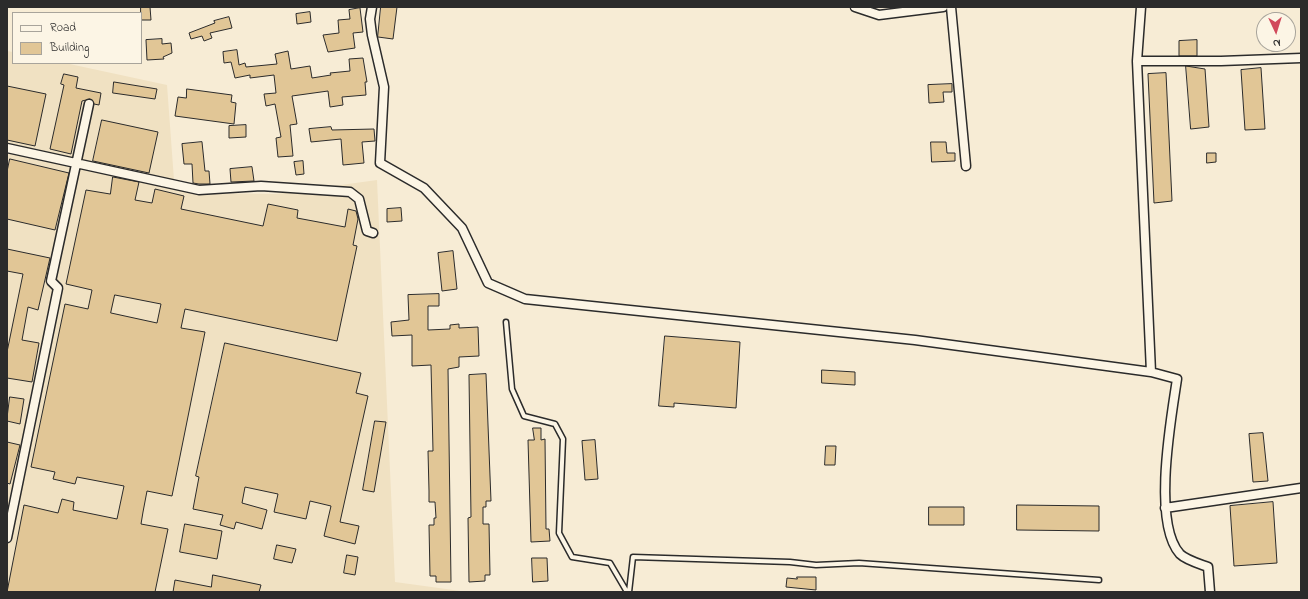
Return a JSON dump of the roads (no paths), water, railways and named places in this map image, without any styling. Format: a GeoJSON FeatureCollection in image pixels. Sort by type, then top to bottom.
{"type":"FeatureCollection","features":[{"type":"Feature","properties":{"kind":"street"},"geometry":{"type":"LineString","coordinates":[[372,7],[370,19],[372,36],[384,87],[380,163],[424,188],[462,228],[488,283],[525,299],[915,340],[1152,372],[1177,379],[1169,433],[1165,508],[1172,541],[1181,555],[1208,568],[1210,592]]}},
{"type":"Feature","properties":{"kind":"street"},"geometry":{"type":"LineString","coordinates":[[855,7],[879,15],[944,7]]}},
{"type":"Feature","properties":{"kind":"street"},"geometry":{"type":"LineString","coordinates":[[951,7],[966,166]]}},
{"type":"Feature","properties":{"kind":"street"},"geometry":{"type":"LineString","coordinates":[[1140,7],[1137,61],[1152,372]]}},
{"type":"Feature","properties":{"kind":"street"},"geometry":{"type":"LineString","coordinates":[[1137,61],[1221,61],[1301,58]]}},
{"type":"Feature","properties":{"kind":"street"},"geometry":{"type":"LineString","coordinates":[[7,538],[58,288],[51,281],[89,104]]}},
{"type":"Feature","properties":{"kind":"street"},"geometry":{"type":"LineString","coordinates":[[7,148],[199,190],[260,186],[350,192],[359,199],[367,231],[373,233]]}},
{"type":"Feature","properties":{"kind":"street"},"geometry":{"type":"LineString","coordinates":[[1165,508],[1301,488]]}},
{"type":"Feature","properties":{"kind":"lane"},"geometry":{"type":"LineString","coordinates":[[506,322],[512,389],[524,416],[555,424],[563,439],[559,533],[572,557],[610,563],[628,592]]}},
{"type":"Feature","properties":{"kind":"lane"},"geometry":{"type":"LineString","coordinates":[[628,592],[633,557],[790,562],[816,565],[859,563],[1099,580]]}}]}
